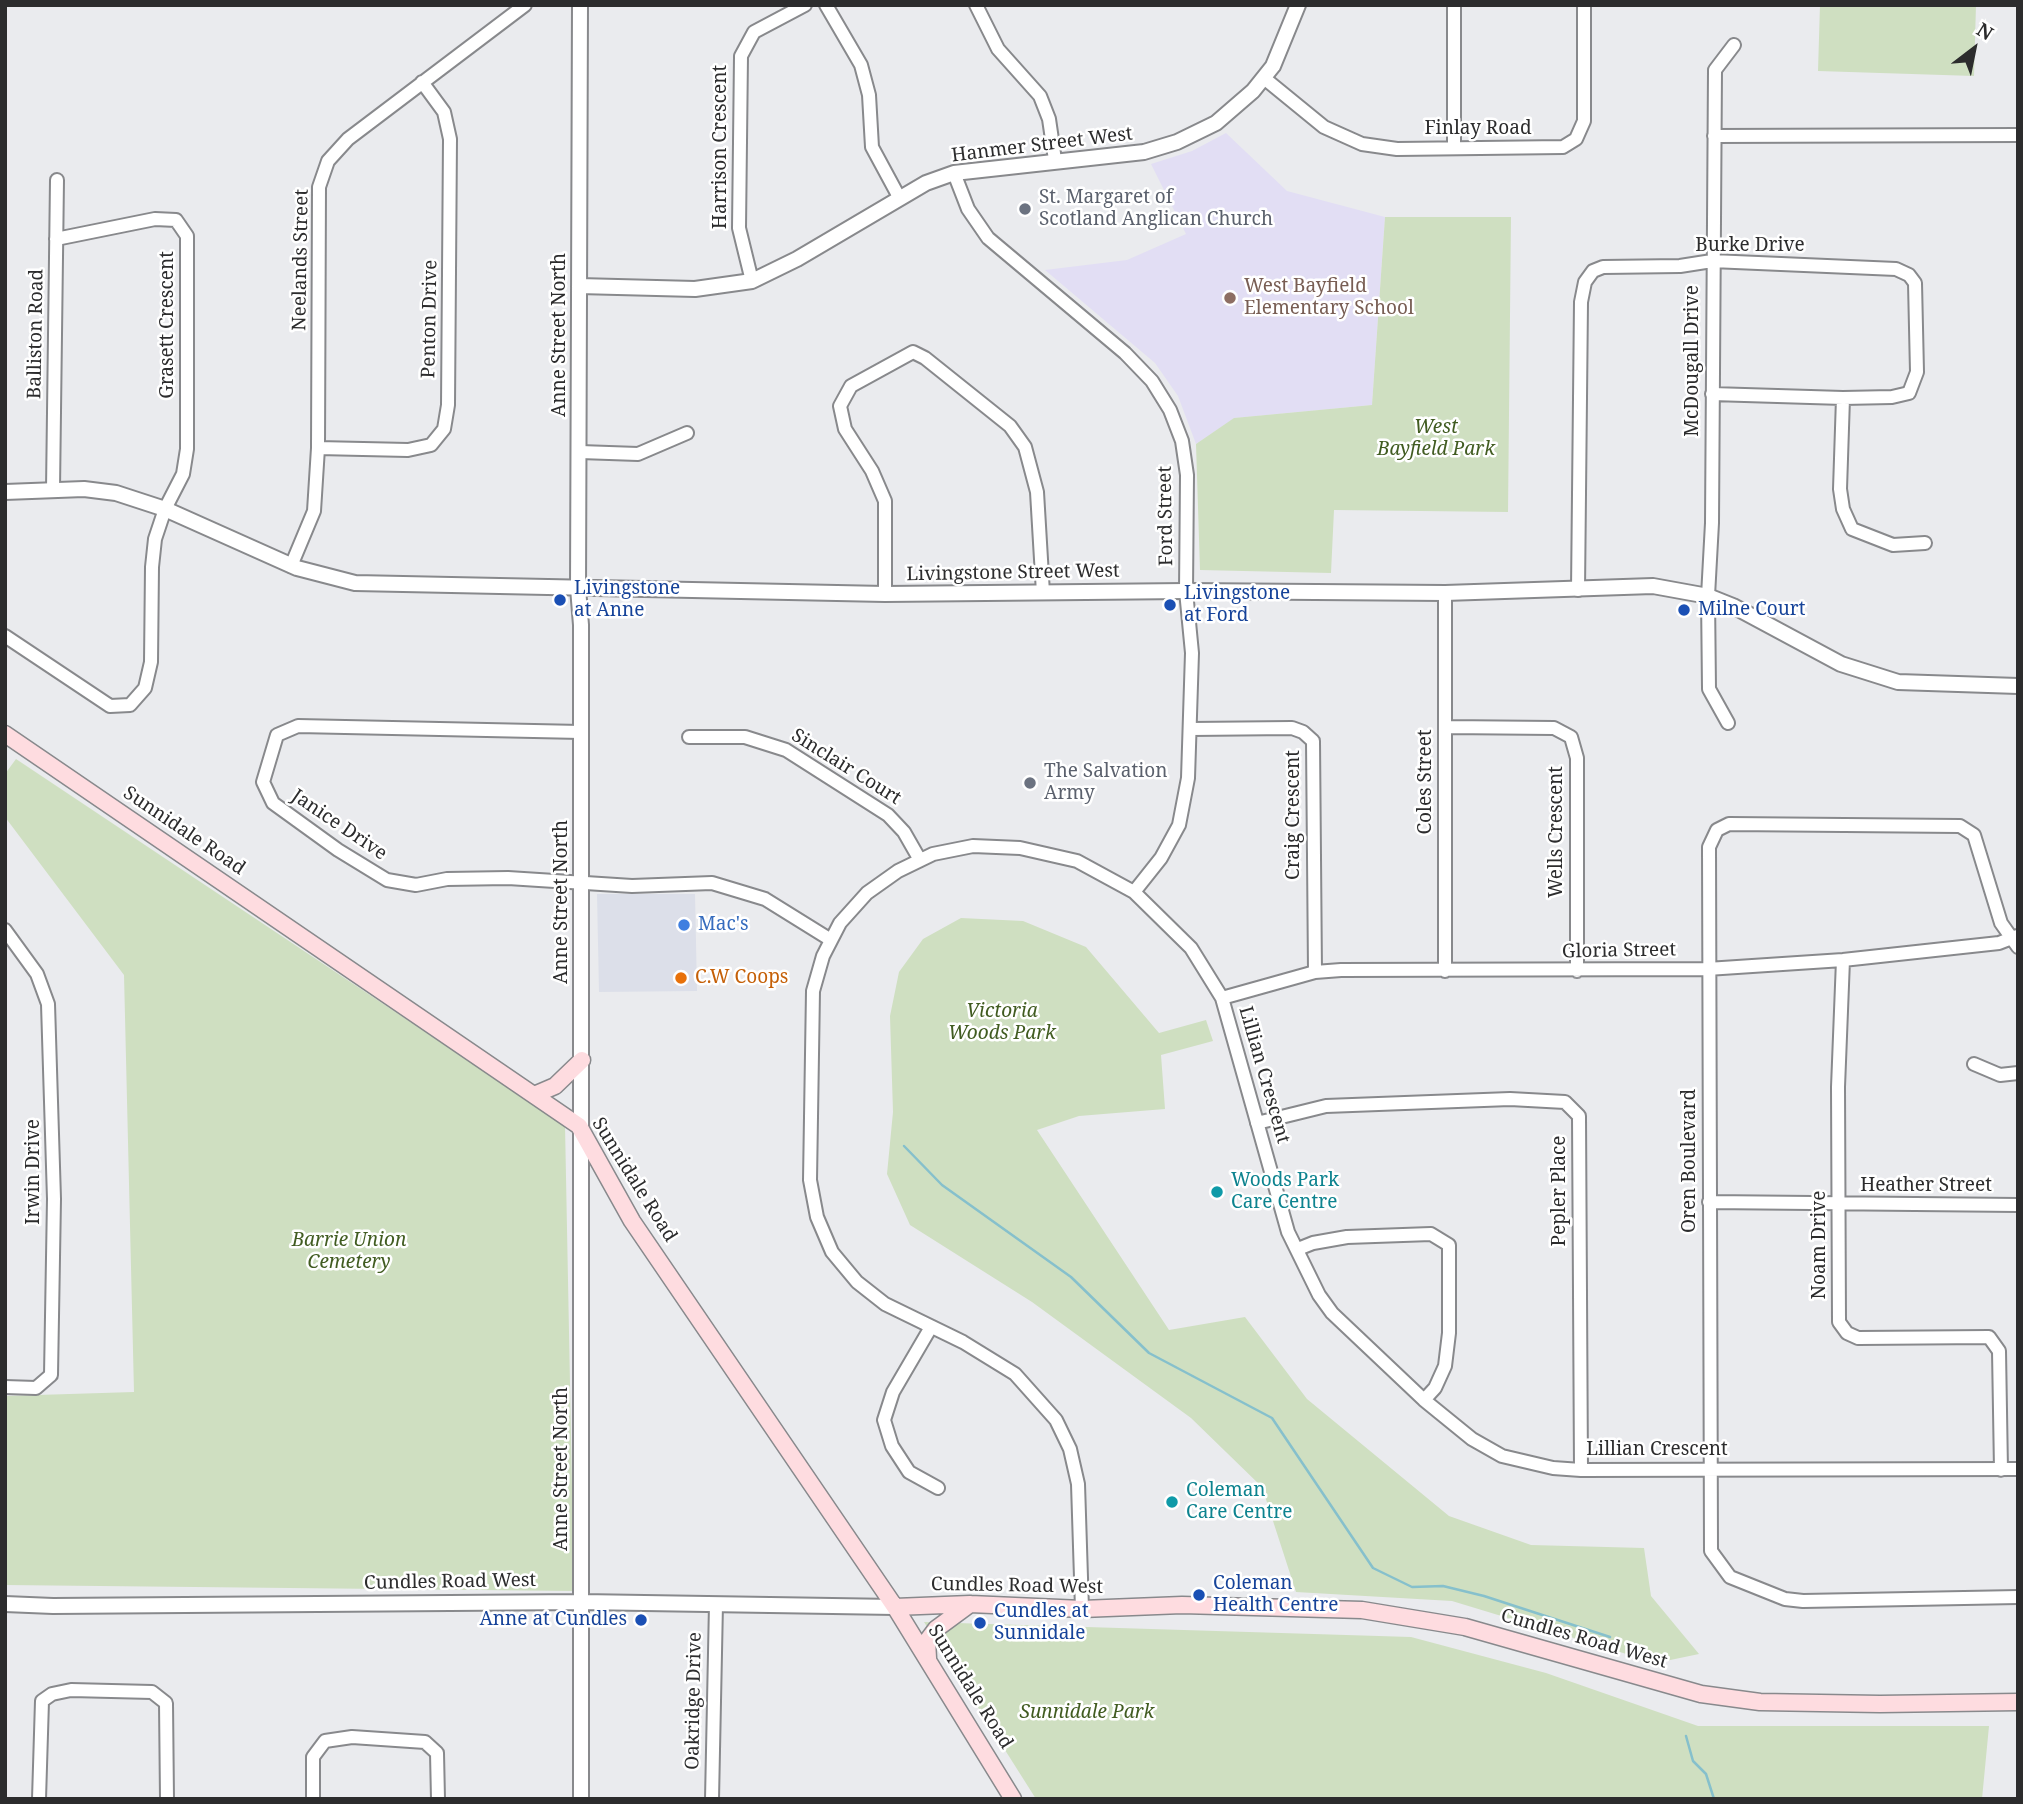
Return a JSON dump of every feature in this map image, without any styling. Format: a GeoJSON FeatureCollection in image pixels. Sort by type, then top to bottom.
{"type":"FeatureCollection","features":[{"type":"Feature","properties":{"kind":"main road","name":"Sunnidale Road"},"geometry":{"type":"LineString","coordinates":[[5,734],[579,1126],[632,1221],[895,1607],[1013,1799]]}},
{"type":"Feature","properties":{"kind":"main road"},"geometry":{"type":"LineString","coordinates":[[534,1095],[555,1086],[582,1060]]}},
{"type":"Feature","properties":{"kind":"main road"},"geometry":{"type":"LineString","coordinates":[[928,1658],[927,1641],[936,1629],[970,1604]]}},
{"type":"Feature","properties":{"kind":"main road","name":"Cundles Road West"},"geometry":{"type":"LineString","coordinates":[[895,1607],[970,1604],[1082,1609],[1188,1605],[1362,1610],[1465,1627],[1700,1694],[1773,1702],[2018,1702]]}},
{"type":"Feature","properties":{"kind":"street","name":"Neelands Street"},"geometry":{"type":"LineString","coordinates":[[291,566],[314,512],[318,448],[319,187],[328,161],[348,139],[525,5]]}},
{"type":"Feature","properties":{"kind":"street","name":"Anne Street North"},"geometry":{"type":"LineString","coordinates":[[580,5],[580,1799]]}},
{"type":"Feature","properties":{"kind":"street","name":"Harrison Crescent"},"geometry":{"type":"LineString","coordinates":[[752,281],[739,228],[741,56],[754,32],[805,5]]}},
{"type":"Feature","properties":{"kind":"street"},"geometry":{"type":"LineString","coordinates":[[826,5],[861,65],[869,96],[872,147],[899,197]]}},
{"type":"Feature","properties":{"kind":"street"},"geometry":{"type":"LineString","coordinates":[[976,5],[998,49],[1040,96],[1049,119],[1055,160]]}},
{"type":"Feature","properties":{"kind":"street","name":"Hanmer Street West"},"geometry":{"type":"LineString","coordinates":[[579,286],[695,289],[752,281],[797,259],[899,197],[954,173],[1144,152],[1177,142],[1216,123],[1241,103],[1264,78],[1287,36],[1298,5]]}},
{"type":"Feature","properties":{"kind":"street"},"geometry":{"type":"LineString","coordinates":[[1454,5],[1454,148]]}},
{"type":"Feature","properties":{"kind":"street","name":"Finlay Road"},"geometry":{"type":"LineString","coordinates":[[1264,78],[1324,127],[1346,138],[1398,149],[1556,148],[1576,139],[1584,121],[1584,5]]}},
{"type":"Feature","properties":{"kind":"street","name":"McDougall Drive"},"geometry":{"type":"LineString","coordinates":[[1708,596],[1712,523],[1715,70],[1734,45]]}},
{"type":"Feature","properties":{"kind":"street","name":"Penton Drive"},"geometry":{"type":"LineString","coordinates":[[318,448],[408,450],[431,445],[444,429],[448,405],[450,139],[444,112],[422,82]]}},
{"type":"Feature","properties":{"kind":"street"},"geometry":{"type":"LineString","coordinates":[[1714,136],[2018,135]]}},
{"type":"Feature","properties":{"kind":"street","name":"Ford Street"},"geometry":{"type":"LineString","coordinates":[[954,173],[968,209],[988,239],[1125,353],[1152,381],[1170,410],[1182,441],[1187,475],[1186,591],[1192,653],[1188,778],[1179,825],[1161,858],[1134,892]]}},
{"type":"Feature","properties":{"kind":"street","name":"Balliston Road"},"geometry":{"type":"LineString","coordinates":[[53,489],[57,180]]}},
{"type":"Feature","properties":{"kind":"street","name":"Grasett Crescent"},"geometry":{"type":"LineString","coordinates":[[56,239],[155,219],[176,220],[187,236],[187,449],[183,474],[165,509]]}},
{"type":"Feature","properties":{"kind":"street","name":"Burke Drive"},"geometry":{"type":"LineString","coordinates":[[1578,590],[1581,302],[1585,282],[1593,271],[1603,267],[1679,266],[1712,261],[1896,269],[1909,275],[1916,290],[1917,372],[1912,388],[1901,397],[1712,394]]}},
{"type":"Feature","properties":{"kind":"street"},"geometry":{"type":"LineString","coordinates":[[885,594],[884,501],[872,471],[845,429],[840,406],[851,386],[913,352],[925,358],[1010,426],[1025,447],[1037,492],[1043,593]]}},
{"type":"Feature","properties":{"kind":"street"},"geometry":{"type":"LineString","coordinates":[[1843,398],[1840,489],[1843,509],[1852,529],[1893,545],[1925,543]]}},
{"type":"Feature","properties":{"kind":"street"},"geometry":{"type":"LineString","coordinates":[[580,452],[638,454],[687,433]]}},
{"type":"Feature","properties":{"kind":"street","name":"Livingstone Street West"},"geometry":{"type":"LineString","coordinates":[[5,492],[53,489],[116,493],[165,509],[291,566],[355,583],[885,594],[1186,591],[1445,593],[1653,586],[1708,596],[1751,614],[1841,664],[1898,682],[2018,685]]}},
{"type":"Feature","properties":{"kind":"street"},"geometry":{"type":"LineString","coordinates":[[5,636],[110,706],[130,705],[145,688],[151,662],[152,567],[155,539],[165,509]]}},
{"type":"Feature","properties":{"kind":"street","name":"Coles Street"},"geometry":{"type":"LineString","coordinates":[[1445,593],[1445,971]]}},
{"type":"Feature","properties":{"kind":"street"},"geometry":{"type":"LineString","coordinates":[[1708,596],[1709,689],[1728,723]]}},
{"type":"Feature","properties":{"kind":"street","name":"Janice Drive"},"geometry":{"type":"LineString","coordinates":[[581,732],[298,726],[277,736],[263,782],[273,803],[338,850],[387,880],[416,885],[447,879],[508,878],[632,886],[712,883],[765,899],[831,940]]}},
{"type":"Feature","properties":{"kind":"street","name":"Wells Crescent"},"geometry":{"type":"LineString","coordinates":[[1446,727],[1554,728],[1571,737],[1577,758],[1577,971]]}},
{"type":"Feature","properties":{"kind":"street","name":"Craig Crescent"},"geometry":{"type":"LineString","coordinates":[[1191,729],[1292,729],[1303,732],[1312,741],[1315,972]]}},
{"type":"Feature","properties":{"kind":"street","name":"Sinclair Court"},"geometry":{"type":"LineString","coordinates":[[689,737],[746,737],[786,750],[888,815],[904,832],[920,860]]}},
{"type":"Feature","properties":{"kind":"street","name":"Oren Boulevard"},"geometry":{"type":"LineString","coordinates":[[2015,940],[2001,923],[1973,835],[1960,826],[1729,824],[1717,830],[1709,847],[1707,969],[1711,1550],[1730,1577],[1756,1590],[1803,1601],[2018,1597]]}},
{"type":"Feature","properties":{"kind":"street","name":"Lillian Crescent"},"geometry":{"type":"LineString","coordinates":[[1082,1609],[1078,1484],[1070,1449],[1056,1420],[1015,1374],[963,1342],[885,1304],[857,1282],[832,1252],[817,1217],[810,1180],[813,991],[822,956],[840,923],[867,893],[898,871],[920,860],[973,846],[1020,848],[1077,860],[1134,892],[1191,948],[1222,999],[1288,1232],[1319,1295],[1332,1313],[1424,1400],[1472,1439],[1502,1456],[1553,1468],[1581,1470],[2018,1469]]}},
{"type":"Feature","properties":{"kind":"street","name":"Irwin Drive"},"geometry":{"type":"LineString","coordinates":[[5,930],[37,974],[48,1004],[54,1199],[51,1374],[36,1388],[5,1387]]}},
{"type":"Feature","properties":{"kind":"street","name":"Gloria Street"},"geometry":{"type":"LineString","coordinates":[[1222,999],[1315,972],[1707,969],[1843,960],[2015,940]]}},
{"type":"Feature","properties":{"kind":"street","name":"Noam Drive"},"geometry":{"type":"LineString","coordinates":[[1843,960],[1838,1087],[1839,1322],[1847,1333],[1858,1338],[1989,1337],[2000,1351],[2001,1470]]}},
{"type":"Feature","properties":{"kind":"street"},"geometry":{"type":"LineString","coordinates":[[1974,1064],[2000,1075],[2018,1073]]}},
{"type":"Feature","properties":{"kind":"street","name":"Pepler Place"},"geometry":{"type":"LineString","coordinates":[[1257,1122],[1339,1106],[1510,1099],[1565,1102],[1579,1116],[1581,1470]]}},
{"type":"Feature","properties":{"kind":"street","name":"Heather Street"},"geometry":{"type":"LineString","coordinates":[[1709,1202],[2018,1205]]}},
{"type":"Feature","properties":{"kind":"street"},"geometry":{"type":"LineString","coordinates":[[1298,1250],[1313,1243],[1347,1237],[1432,1234],[1449,1245],[1450,1333],[1444,1366],[1435,1388],[1424,1400]]}},
{"type":"Feature","properties":{"kind":"street"},"geometry":{"type":"LineString","coordinates":[[931,1327],[893,1392],[884,1420],[892,1446],[909,1472],[938,1488]]}},
{"type":"Feature","properties":{"kind":"street","name":"Cundles Road West"},"geometry":{"type":"LineString","coordinates":[[5,1604],[53,1606],[582,1602],[895,1607]]}},
{"type":"Feature","properties":{"kind":"street","name":"Oakridge Drive"},"geometry":{"type":"LineString","coordinates":[[712,1799],[716,1604]]}},
{"type":"Feature","properties":{"kind":"street"},"geometry":{"type":"LineString","coordinates":[[39,1799],[42,1701],[52,1693],[71,1689],[152,1692],[166,1703],[167,1799]]}},
{"type":"Feature","properties":{"kind":"street"},"geometry":{"type":"LineString","coordinates":[[313,1799],[313,1757],[325,1741],[352,1737],[374,1741],[425,1742],[438,1753],[438,1799]]}},
{"type":"Feature","properties":{"kind":"shaded area","name":"West Bayfield Elementary School"},"geometry":{"type":"Polygon","coordinates":[[[1226,133],[1287,191],[1385,217],[1372,405],[1235,418],[1196,444],[1178,396],[1155,363],[1045,270],[1127,260],[1186,234],[1151,164],[1192,151],[1226,133]]]}},
{"type":"Feature","properties":{"kind":"shaded area"},"geometry":{"type":"Polygon","coordinates":[[[597,894],[695,894],[697,991],[599,992],[597,894]]]}},
{"type":"Feature","properties":{"kind":"green space"},"geometry":{"type":"Polygon","coordinates":[[[1820,5],[1976,5],[1974,76],[1818,71],[1820,5]]]}},
{"type":"Feature","properties":{"kind":"green space","name":"West Bayfield Park"},"geometry":{"type":"Polygon","coordinates":[[[1385,217],[1511,217],[1508,512],[1334,510],[1331,573],[1200,570],[1196,444],[1234,418],[1372,405],[1385,217]]]}},
{"type":"Feature","properties":{"kind":"green space","name":"Barrie Union Cemetery"},"geometry":{"type":"Polygon","coordinates":[[[16,759],[565,1125],[574,1591],[5,1585],[5,1396],[134,1392],[124,975],[5,817],[5,774],[16,759]]]}},
{"type":"Feature","properties":{"kind":"green space","name":"Victoria Woods Park"},"geometry":{"type":"Polygon","coordinates":[[[961,918],[1023,921],[1086,947],[1159,1033],[1206,1020],[1213,1041],[1161,1055],[1165,1109],[1079,1116],[1037,1130],[1169,1330],[1245,1317],[1307,1399],[1449,1516],[1531,1545],[1644,1548],[1651,1596],[1699,1654],[1656,1663],[1452,1601],[1296,1592],[1262,1487],[1191,1418],[1032,1302],[910,1225],[887,1174],[893,1112],[890,1016],[899,972],[923,939],[961,918]]]}},
{"type":"Feature","properties":{"kind":"green space","name":"Sunnidale Park"},"geometry":{"type":"Polygon","coordinates":[[[924,1622],[1411,1637],[1546,1673],[1698,1726],[1989,1726],[1982,1799],[1036,1799],[924,1622]]]}},
{"type":"Feature","properties":{"kind":"waterway"},"geometry":{"type":"LineString","coordinates":[[904,1146],[942,1185],[1071,1277],[1149,1353],[1272,1418],[1373,1568],[1412,1587],[1443,1586],[1484,1596],[1610,1637]]}},
{"type":"Feature","properties":{"kind":"waterway"},"geometry":{"type":"LineString","coordinates":[[1686,1736],[1693,1761],[1706,1774],[1714,1799]]}},
{"type":"Feature","properties":{"kind":"place","name":"St. Margaret of Scotland Anglican Church"},"geometry":{"type":"Point","coordinates":[1025,209]}},
{"type":"Feature","properties":{"kind":"place","name":"West Bayfield Elementary School"},"geometry":{"type":"Point","coordinates":[1230,298]}},
{"type":"Feature","properties":{"kind":"place","name":"Livingstone at Anne"},"geometry":{"type":"Point","coordinates":[560,600]}},
{"type":"Feature","properties":{"kind":"place","name":"Livingstone at Ford"},"geometry":{"type":"Point","coordinates":[1170,605]}},
{"type":"Feature","properties":{"kind":"place","name":"Milne Court"},"geometry":{"type":"Point","coordinates":[1684,610]}},
{"type":"Feature","properties":{"kind":"place","name":"The Salvation Army"},"geometry":{"type":"Point","coordinates":[1030,783]}},
{"type":"Feature","properties":{"kind":"place","name":"Mac's"},"geometry":{"type":"Point","coordinates":[684,925]}},
{"type":"Feature","properties":{"kind":"place","name":"C.W Coops"},"geometry":{"type":"Point","coordinates":[681,978]}},
{"type":"Feature","properties":{"kind":"place","name":"Woods Park Care Centre"},"geometry":{"type":"Point","coordinates":[1217,1192]}},
{"type":"Feature","properties":{"kind":"place","name":"Coleman Care Centre"},"geometry":{"type":"Point","coordinates":[1172,1502]}},
{"type":"Feature","properties":{"kind":"place","name":"Coleman Health Centre"},"geometry":{"type":"Point","coordinates":[1199,1595]}},
{"type":"Feature","properties":{"kind":"place","name":"Anne at Cundles"},"geometry":{"type":"Point","coordinates":[641,1620]}},
{"type":"Feature","properties":{"kind":"place","name":"Cundles at Sunnidale"},"geometry":{"type":"Point","coordinates":[980,1623]}}]}
